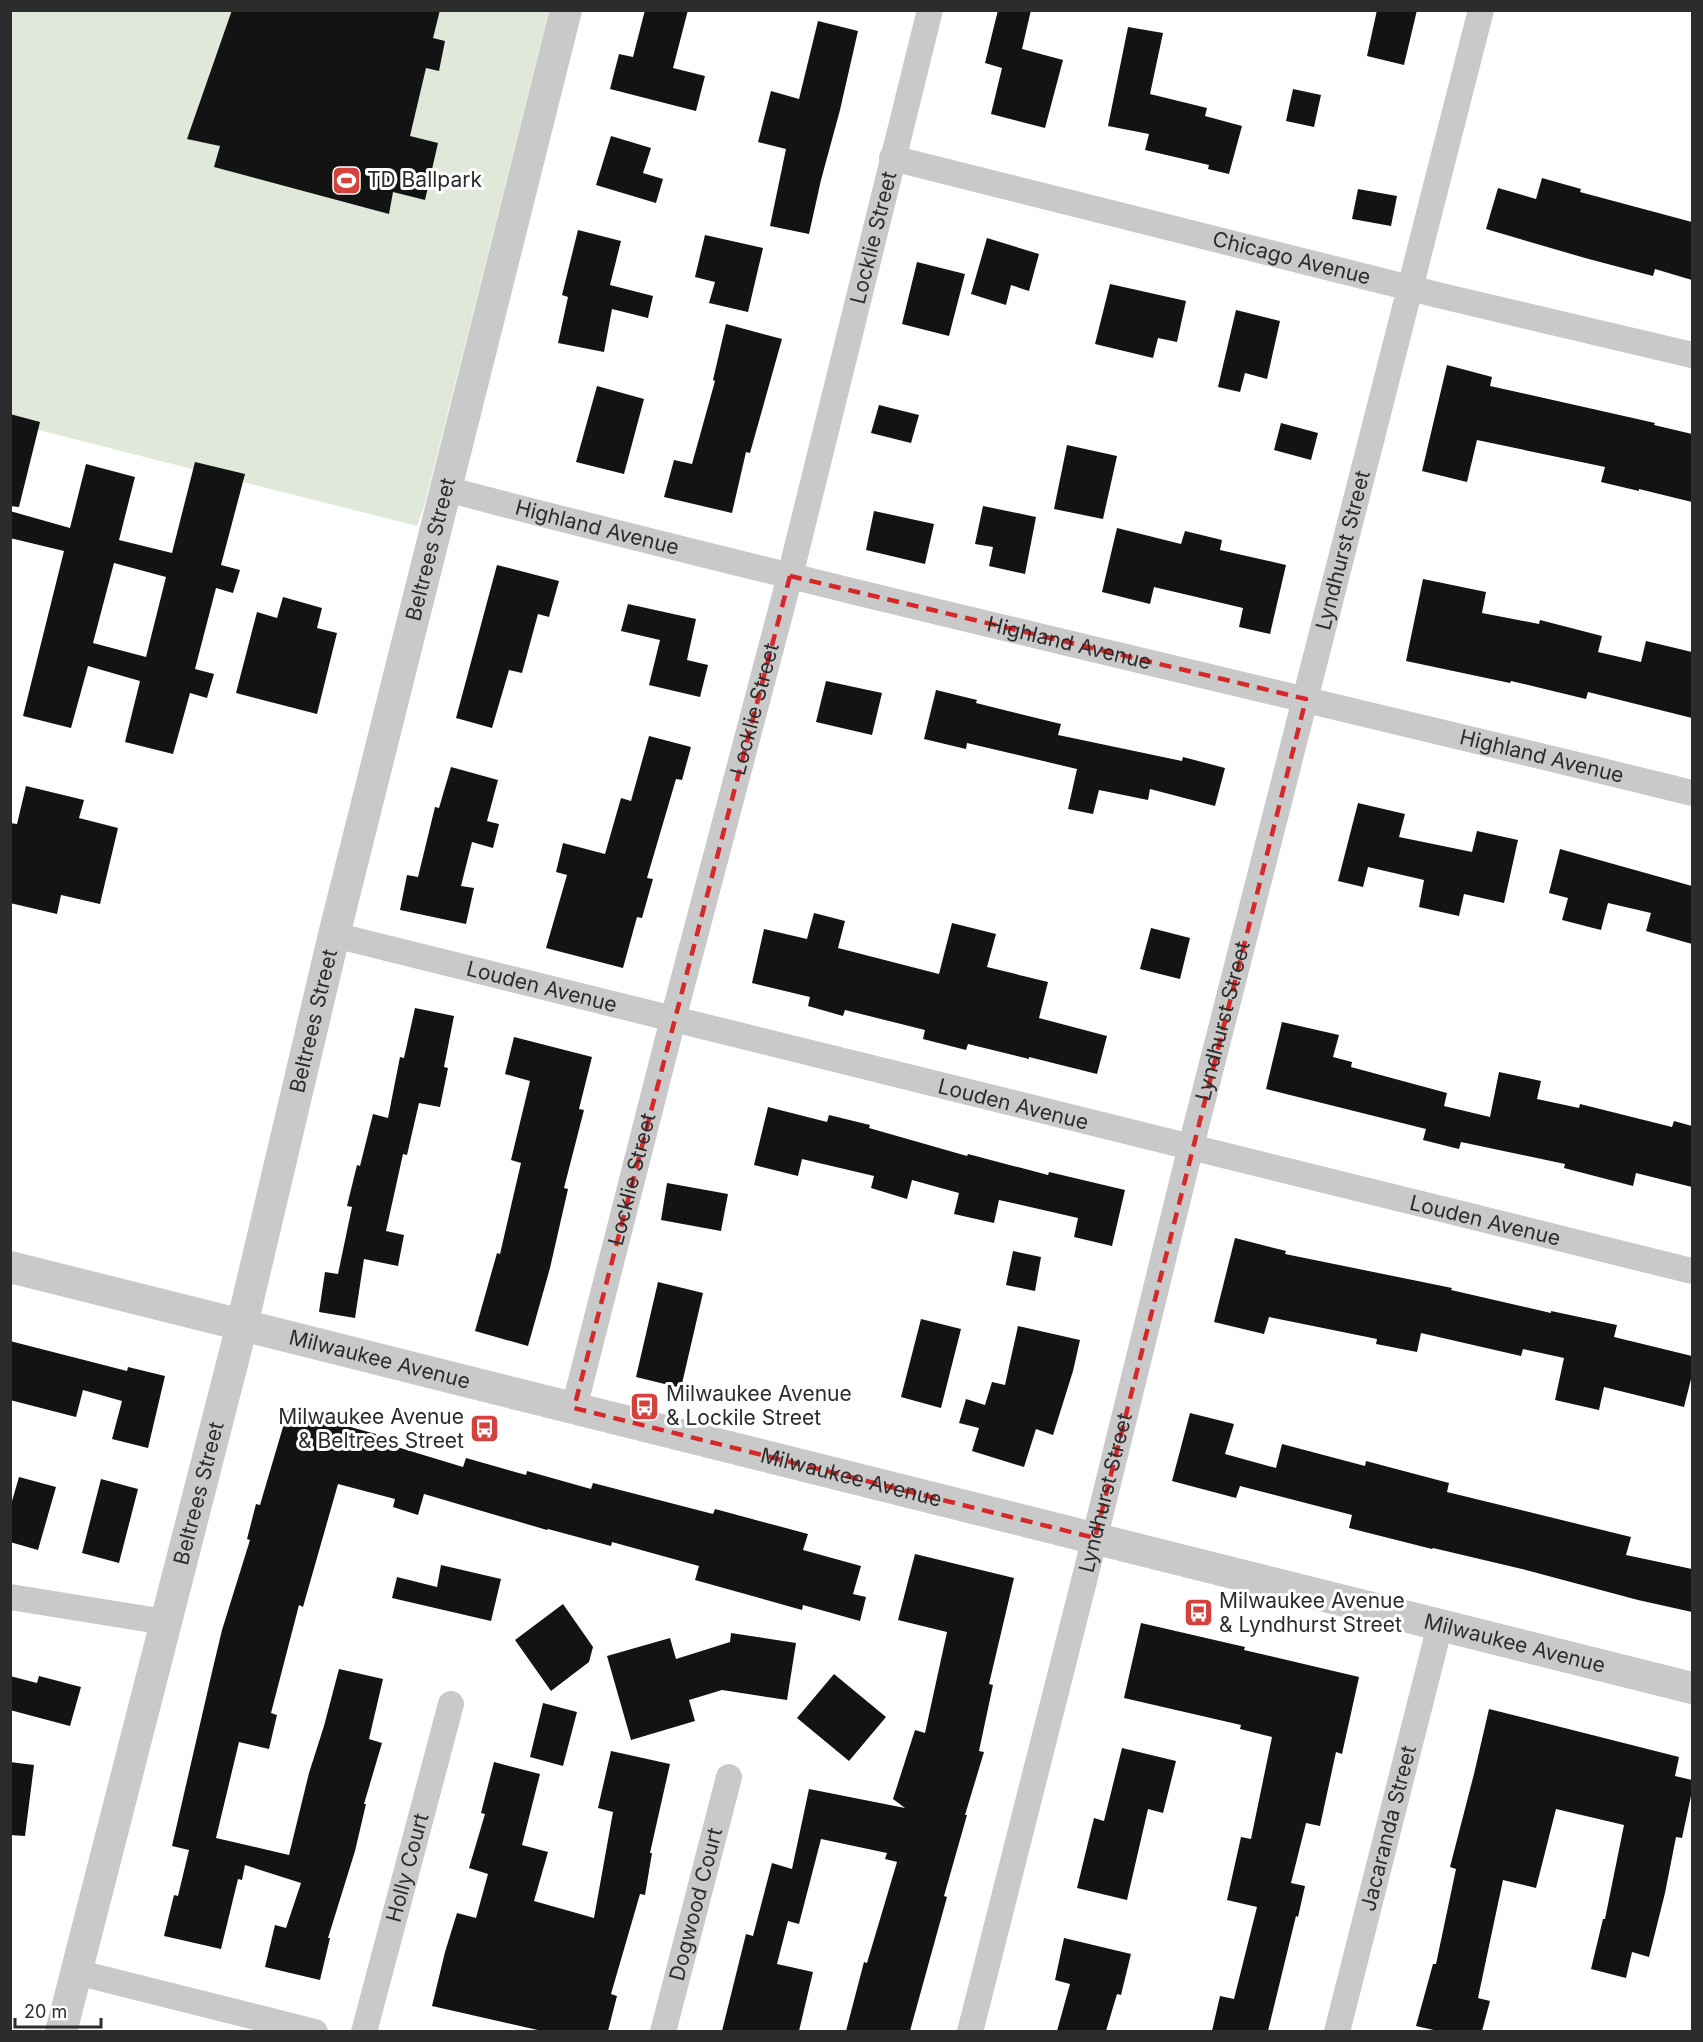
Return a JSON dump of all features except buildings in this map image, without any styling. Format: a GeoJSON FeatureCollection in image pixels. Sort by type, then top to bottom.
{"type":"FeatureCollection","features":[{"type":"Feature","properties":{"kind":"street","name":"Beltrees Street"},"geometry":{"type":"LineString","coordinates":[[61,2031],[242,1325],[334,935],[566,10]]}},
{"type":"Feature","properties":{"kind":"street","name":"Locklie Street"},"geometry":{"type":"LineString","coordinates":[[574,1408],[673,1019],[790,576],[930,10]]}},
{"type":"Feature","properties":{"kind":"street","name":"Lyndhurst Street"},"geometry":{"type":"LineString","coordinates":[[970,2031],[1095,1538],[1190,1150],[1481,10]]}},
{"type":"Feature","properties":{"kind":"street","name":"Chicago Avenue"},"geometry":{"type":"LineString","coordinates":[[892,158],[1409,288],[1692,355]]}},
{"type":"Feature","properties":{"kind":"street","name":"Highland Avenue"},"geometry":{"type":"LineString","coordinates":[[446,489],[790,576],[1692,793]]}},
{"type":"Feature","properties":{"kind":"street","name":"Louden Avenue"},"geometry":{"type":"LineString","coordinates":[[334,935],[1190,1150],[1692,1271]]}},
{"type":"Feature","properties":{"kind":"street","name":"Milwaukee Avenue"},"geometry":{"type":"LineString","coordinates":[[10,1267],[1692,1688]]}},
{"type":"Feature","properties":{"kind":"street"},"geometry":{"type":"LineString","coordinates":[[10,1596],[165,1622]]}},
{"type":"Feature","properties":{"kind":"street","name":"Jacaranda Street"},"geometry":{"type":"LineString","coordinates":[[1337,2031],[1440,1625]]}},
{"type":"Feature","properties":{"kind":"street","name":"Holly Court"},"geometry":{"type":"LineString","coordinates":[[364,2031],[451,1704]]}},
{"type":"Feature","properties":{"kind":"street","name":"Dogwood Court"},"geometry":{"type":"LineString","coordinates":[[663,2031],[729,1777]]}},
{"type":"Feature","properties":{"kind":"street"},"geometry":{"type":"LineString","coordinates":[[76,1972],[315,2031]]}},
{"type":"Feature","properties":{"kind":"highlighted area"},"geometry":{"type":"Polygon","coordinates":[[[790,576],[1306,699],[1095,1538],[574,1408],[790,576]]]}},
{"type":"Feature","properties":{"kind":"shaded area"},"geometry":{"type":"Polygon","coordinates":[[[10,11],[549,11],[424,507],[417,526],[11,423],[10,11]]]}},
{"type":"Feature","properties":{"kind":"place","name":"TD Ballpark"},"geometry":{"type":"Point","coordinates":[346,180]}},
{"type":"Feature","properties":{"kind":"place","name":"Milwaukee Avenue & Lockile Street"},"geometry":{"type":"Point","coordinates":[645,1406]}},
{"type":"Feature","properties":{"kind":"place","name":"Milwaukee Avenue & Beltrees Street"},"geometry":{"type":"Point","coordinates":[485,1429]}},
{"type":"Feature","properties":{"kind":"place","name":"Milwaukee Avenue & Lyndhurst Street"},"geometry":{"type":"Point","coordinates":[1198,1613]}}]}
